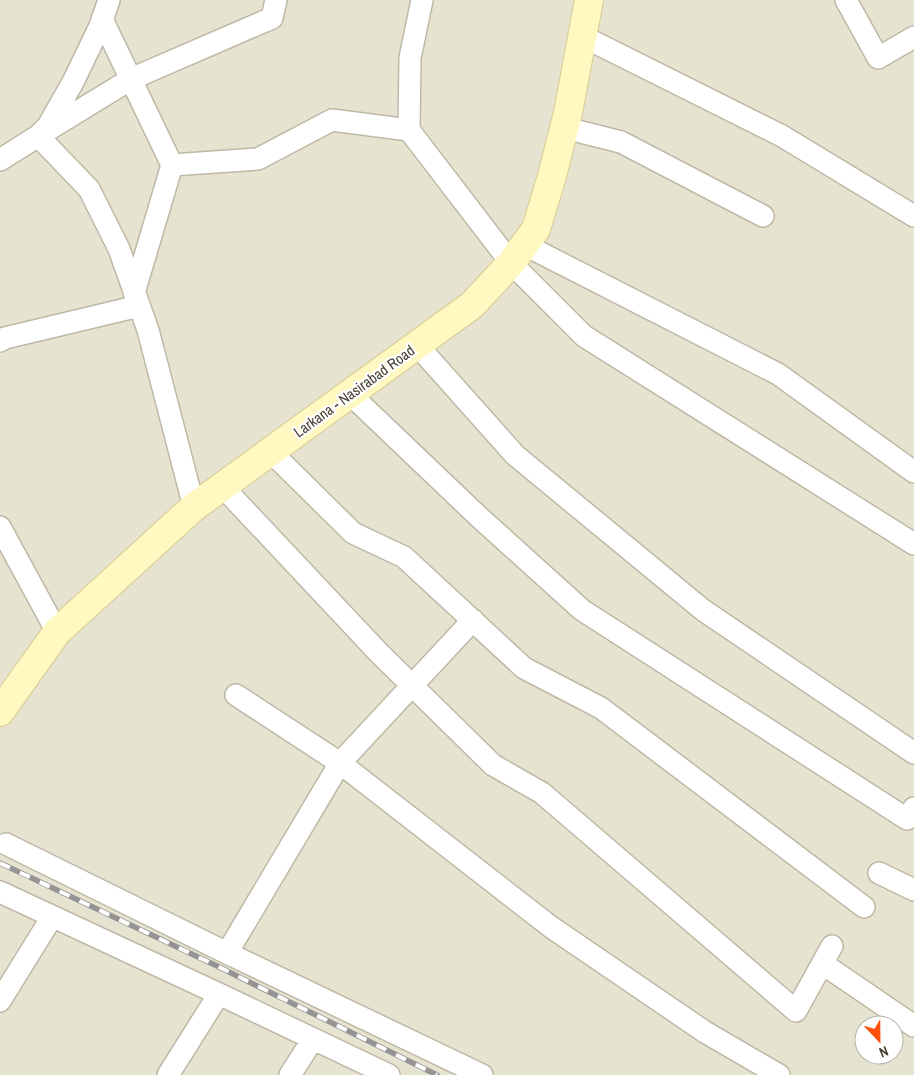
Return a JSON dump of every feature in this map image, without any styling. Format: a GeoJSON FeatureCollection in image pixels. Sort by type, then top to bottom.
{"type":"FeatureCollection","features":[{"type":"Feature","properties":{"kind":"main road","name":"Larkana - Nasirabad Road"},"geometry":{"type":"LineString","coordinates":[[0,712],[57,632],[194,508],[472,306],[518,254],[536,229],[565,128],[589,0]]}},
{"type":"Feature","properties":{"kind":"street"},"geometry":{"type":"LineString","coordinates":[[0,160],[131,79],[272,18],[276,0]]}},
{"type":"Feature","properties":{"kind":"street"},"geometry":{"type":"LineString","coordinates":[[409,130],[410,58],[422,0]]}},
{"type":"Feature","properties":{"kind":"street"},"geometry":{"type":"LineString","coordinates":[[846,0],[878,58],[914,37]]}},
{"type":"Feature","properties":{"kind":"street"},"geometry":{"type":"LineString","coordinates":[[106,9],[131,79],[172,165],[137,300]]}},
{"type":"Feature","properties":{"kind":"street"},"geometry":{"type":"LineString","coordinates":[[38,136],[48,126],[73,82],[106,9]]}},
{"type":"Feature","properties":{"kind":"street"},"geometry":{"type":"LineString","coordinates":[[582,36],[782,136],[914,216]]}},
{"type":"Feature","properties":{"kind":"street"},"geometry":{"type":"LineString","coordinates":[[172,165],[258,158],[332,120],[409,130],[518,254],[584,336],[914,544]]}},
{"type":"Feature","properties":{"kind":"street"},"geometry":{"type":"LineString","coordinates":[[565,128],[621,142],[763,216]]}},
{"type":"Feature","properties":{"kind":"street"},"geometry":{"type":"LineString","coordinates":[[38,136],[89,189],[119,249],[148,330],[194,508]]}},
{"type":"Feature","properties":{"kind":"street"},"geometry":{"type":"LineString","coordinates":[[518,254],[778,374],[914,472]]}},
{"type":"Feature","properties":{"kind":"street"},"geometry":{"type":"LineString","coordinates":[[0,341],[137,300]]}},
{"type":"Feature","properties":{"kind":"street"},"geometry":{"type":"LineString","coordinates":[[417,346],[515,455],[702,610],[914,753]]}},
{"type":"Feature","properties":{"kind":"street"},"geometry":{"type":"LineString","coordinates":[[350,394],[479,517],[582,610],[907,819],[914,808]]}},
{"type":"Feature","properties":{"kind":"street"},"geometry":{"type":"LineString","coordinates":[[271,452],[353,532],[404,557],[524,668],[601,708],[864,907]]}},
{"type":"Feature","properties":{"kind":"street"},"geometry":{"type":"LineString","coordinates":[[223,487],[372,646],[493,765],[542,793],[796,1011],[828,955],[914,1026]]}},
{"type":"Feature","properties":{"kind":"street"},"geometry":{"type":"LineString","coordinates":[[0,527],[57,632]]}},
{"type":"Feature","properties":{"kind":"street"},"geometry":{"type":"LineString","coordinates":[[227,953],[340,763],[473,620]]}},
{"type":"Feature","properties":{"kind":"street"},"geometry":{"type":"LineString","coordinates":[[236,695],[340,763],[551,927],[705,1032],[779,1075]]}},
{"type":"Feature","properties":{"kind":"street"},"geometry":{"type":"LineString","coordinates":[[6,844],[227,953],[482,1075]]}},
{"type":"Feature","properties":{"kind":"street"},"geometry":{"type":"LineString","coordinates":[[879,873],[914,890]]}},
{"type":"Feature","properties":{"kind":"street"},"geometry":{"type":"LineString","coordinates":[[0,892],[312,1039],[365,1070],[389,1075]]}},
{"type":"Feature","properties":{"kind":"street"},"geometry":{"type":"LineString","coordinates":[[0,1001],[52,917]]}},
{"type":"Feature","properties":{"kind":"street"},"geometry":{"type":"LineString","coordinates":[[168,1075],[219,994]]}},
{"type":"Feature","properties":{"kind":"street"},"geometry":{"type":"LineString","coordinates":[[290,1075],[312,1039]]}},
{"type":"Feature","properties":{"kind":"shaded area"},"geometry":{"type":"Polygon","coordinates":[[[0,0],[914,0],[914,1075],[0,1075],[0,0]]]}},
{"type":"Feature","properties":{"kind":"railway"},"geometry":{"type":"LineString","coordinates":[[0,863],[217,966],[437,1075]]}}]}
